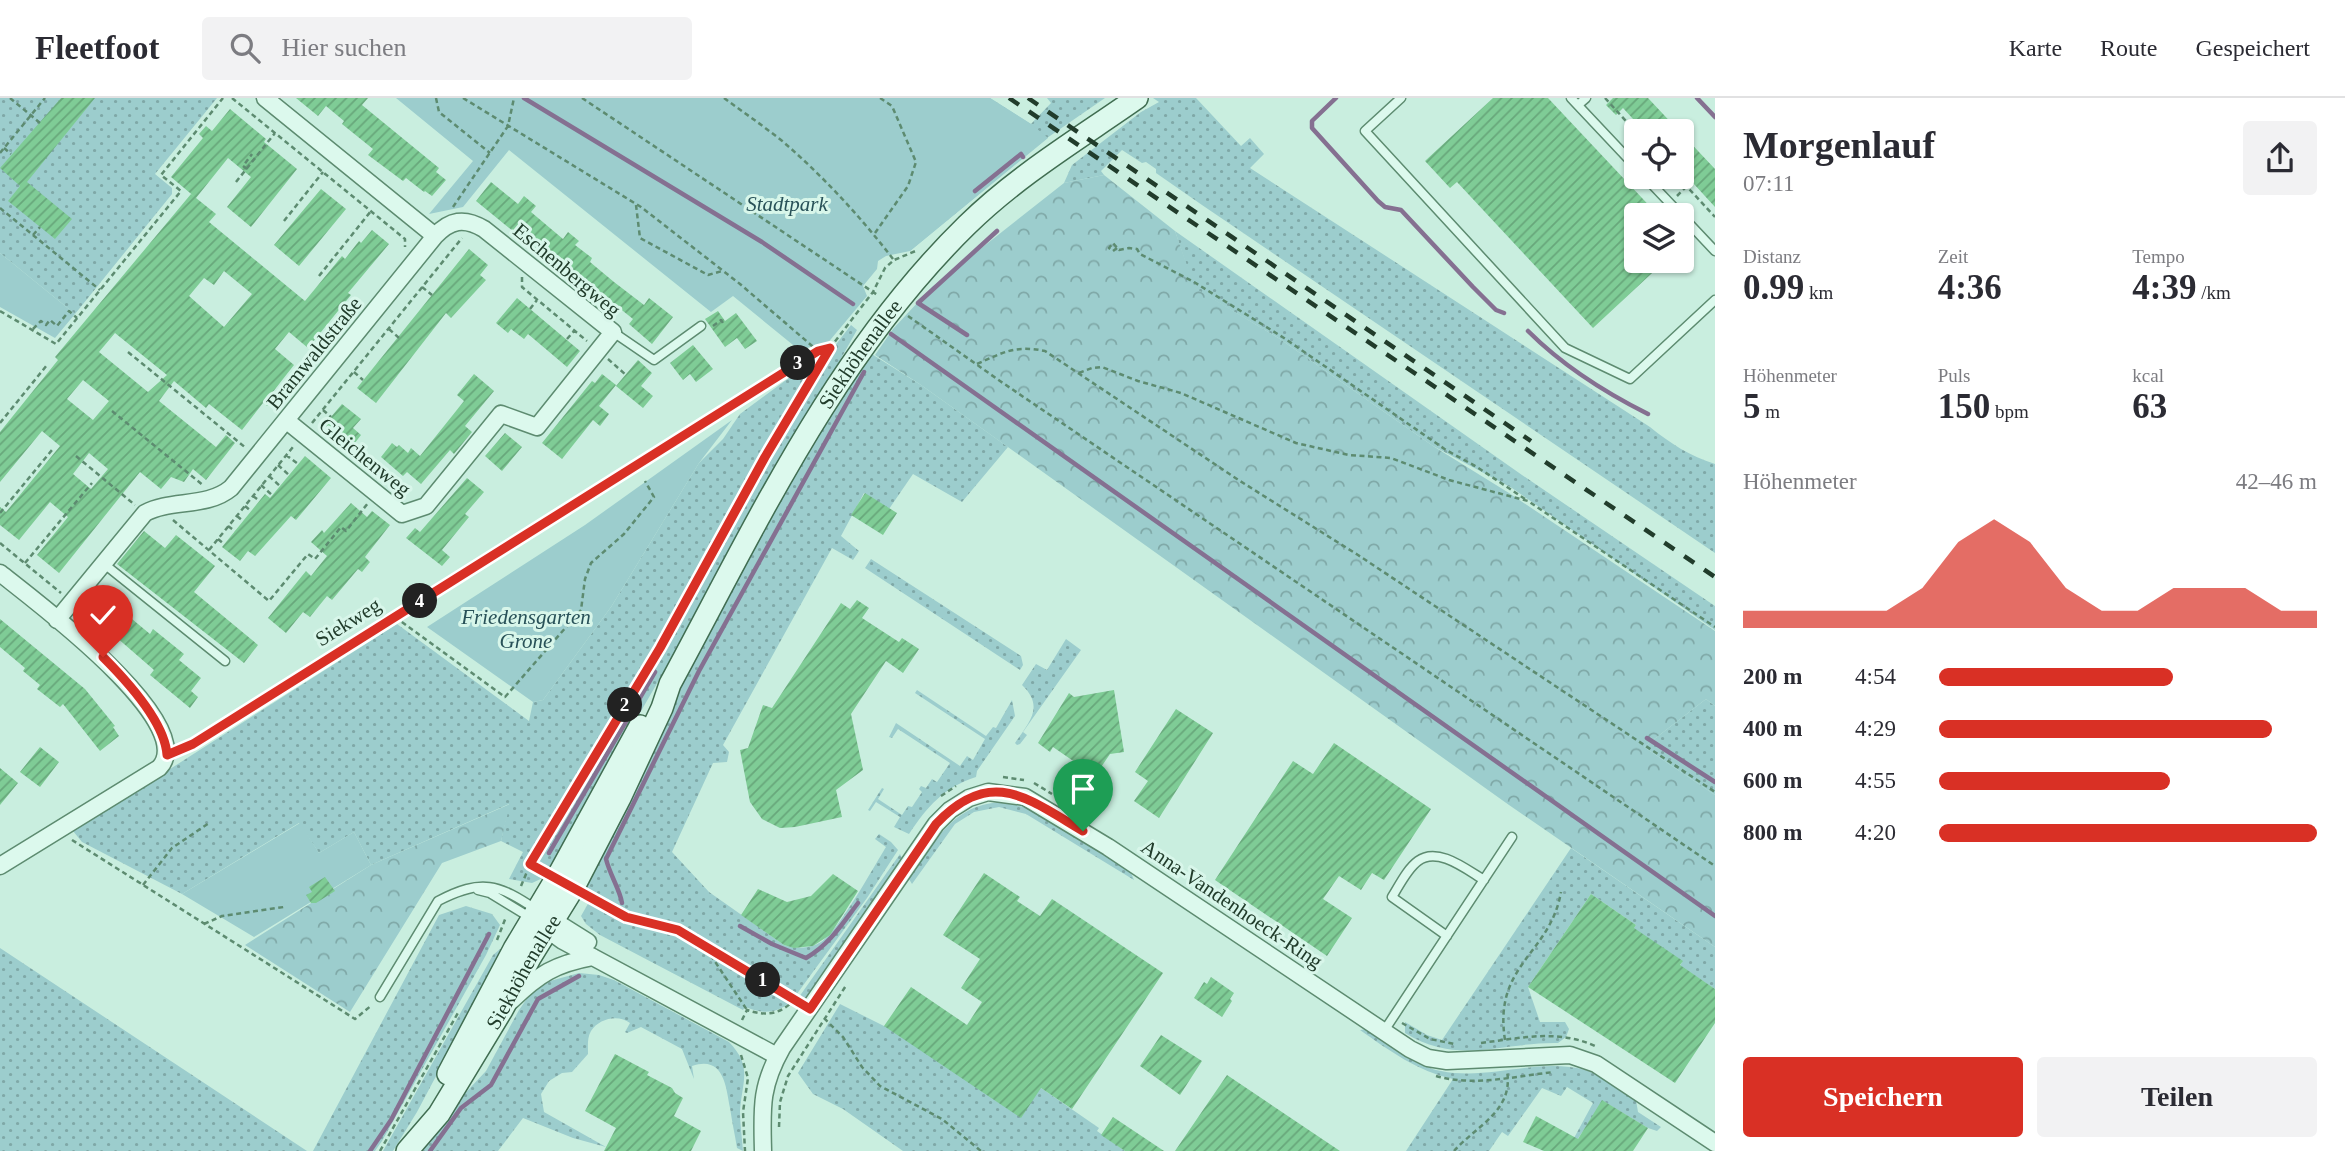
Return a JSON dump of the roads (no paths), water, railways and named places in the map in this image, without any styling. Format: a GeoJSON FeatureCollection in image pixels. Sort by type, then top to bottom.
{"type":"FeatureCollection","features":[{"type":"Feature","properties":{"kind":"main road","name":"Siekhöhenallee"},"geometry":{"type":"LineString","coordinates":[[411,1145],[439,1114],[502,1010],[542,920],[620,798],[662,708],[670,684],[805,436],[844,372],[893,306],[941,251],[998,198],[1137,98]]}},
{"type":"Feature","properties":{"kind":"main road","name":"Siekhöhenallee"},"geometry":{"type":"LineString","coordinates":[[411,1145],[507,961],[542,920]]}},
{"type":"Feature","properties":{"kind":"street"},"geometry":{"type":"LineString","coordinates":[[265,98],[435,236]]}},
{"type":"Feature","properties":{"kind":"street","name":"Eschenbergweg"},"geometry":{"type":"LineString","coordinates":[[435,236],[443,227],[464,222],[484,229],[613,332],[537,427],[501,414]]}},
{"type":"Feature","properties":{"kind":"street","name":"Bramwaldstraße"},"geometry":{"type":"LineString","coordinates":[[103,563],[152,510],[217,497],[231,488],[435,236]]}},
{"type":"Feature","properties":{"kind":"street","name":"Gleichenweg"},"geometry":{"type":"LineString","coordinates":[[287,421],[402,514],[426,506],[501,414]]}},
{"type":"Feature","properties":{"kind":"street"},"geometry":{"type":"LineString","coordinates":[[57,620],[103,563]]}},
{"type":"Feature","properties":{"kind":"street"},"geometry":{"type":"LineString","coordinates":[[0,573],[103,657],[129,685],[162,734],[167,755],[159,768],[0,866]]}},
{"type":"Feature","properties":{"kind":"street","name":"Anna-Vandenhoeck-Ring"},"geometry":{"type":"LineString","coordinates":[[763,1151],[762,1099],[780,1052],[936,824],[950,810],[969,798],[988,792],[1025,797],[1108,847],[1428,1058],[1447,1062],[1570,1055],[1596,1065],[1715,1143]]}},
{"type":"Feature","properties":{"kind":"street"},"geometry":{"type":"LineString","coordinates":[[542,920],[593,957],[741,1022]]}},
{"type":"Feature","properties":{"kind":"street"},"geometry":{"type":"LineString","coordinates":[[542,920],[741,1022],[780,1052]]}},
{"type":"Feature","properties":{"kind":"street"},"geometry":{"type":"LineString","coordinates":[[502,1010],[549,970],[566,962],[593,957]]}},
{"type":"Feature","properties":{"kind":"lane"},"geometry":{"type":"LineString","coordinates":[[1401,98],[1365,131],[1565,348],[1630,379],[1715,300]]}},
{"type":"Feature","properties":{"kind":"lane"},"geometry":{"type":"LineString","coordinates":[[1571,98],[1624,154]]}},
{"type":"Feature","properties":{"kind":"lane"},"geometry":{"type":"LineString","coordinates":[[1578,105],[1586,98]]}},
{"type":"Feature","properties":{"kind":"lane"},"geometry":{"type":"LineString","coordinates":[[1656,189],[1670,203]]}},
{"type":"Feature","properties":{"kind":"lane"},"geometry":{"type":"LineString","coordinates":[[1694,229],[1715,251]]}},
{"type":"Feature","properties":{"kind":"lane"},"geometry":{"type":"LineString","coordinates":[[613,332],[654,360],[701,326]]}},
{"type":"Feature","properties":{"kind":"lane"},"geometry":{"type":"LineString","coordinates":[[103,563],[225,661]]}},
{"type":"Feature","properties":{"kind":"lane"},"geometry":{"type":"LineString","coordinates":[[1384,1031],[1512,837]]}},
{"type":"Feature","properties":{"kind":"lane"},"geometry":{"type":"LineString","coordinates":[[1447,936],[1392,897],[1415,862],[1435,856],[1454,862],[1484,880]]}},
{"type":"Feature","properties":{"kind":"lane"},"geometry":{"type":"LineString","coordinates":[[380,997],[435,904],[445,897],[481,890],[514,900],[542,920]]}},
{"type":"Feature","properties":{"kind":"waterway"},"geometry":{"type":"LineString","coordinates":[[524,98],[762,242],[853,304]]}},
{"type":"Feature","properties":{"kind":"waterway"},"geometry":{"type":"LineString","coordinates":[[1336,98],[1312,121],[1312,128],[1378,201],[1385,207],[1401,210],[1473,287],[1496,310],[1504,313]]}},
{"type":"Feature","properties":{"kind":"waterway"},"geometry":{"type":"LineString","coordinates":[[1697,98],[1715,117]]}},
{"type":"Feature","properties":{"kind":"waterway"},"geometry":{"type":"LineString","coordinates":[[975,191],[1021,154],[1023,157]]}},
{"type":"Feature","properties":{"kind":"waterway"},"geometry":{"type":"LineString","coordinates":[[967,335],[918,303],[997,231]]}},
{"type":"Feature","properties":{"kind":"waterway"},"geometry":{"type":"LineString","coordinates":[[1528,331],[1584,377],[1648,414]]}},
{"type":"Feature","properties":{"kind":"waterway"},"geometry":{"type":"LineString","coordinates":[[891,334],[1715,916]]}},
{"type":"Feature","properties":{"kind":"waterway"},"geometry":{"type":"LineString","coordinates":[[622,903],[606,859],[699,671],[864,372]]}},
{"type":"Feature","properties":{"kind":"waterway"},"geometry":{"type":"LineString","coordinates":[[549,853],[655,672]]}},
{"type":"Feature","properties":{"kind":"waterway"},"geometry":{"type":"LineString","coordinates":[[1647,738],[1715,782]]}},
{"type":"Feature","properties":{"kind":"waterway"},"geometry":{"type":"LineString","coordinates":[[740,926],[772,944],[806,958],[829,940],[858,903]]}},
{"type":"Feature","properties":{"kind":"waterway"},"geometry":{"type":"LineString","coordinates":[[370,1151],[391,1120],[489,934]]}},
{"type":"Feature","properties":{"kind":"waterway"},"geometry":{"type":"LineString","coordinates":[[430,1151],[461,1108],[491,1085],[538,999],[579,976]]}},
{"type":"Feature","properties":{"kind":"railway"},"geometry":{"type":"LineString","coordinates":[[1009,98],[1715,577]]}},
{"type":"Feature","properties":{"kind":"railway"},"geometry":{"type":"LineString","coordinates":[[1028,98],[1531,441]]}},
{"type":"Feature","properties":{"kind":"park label","name":"Stadtpark"},"geometry":{"type":"Point","coordinates":[787,204]}},
{"type":"Feature","properties":{"kind":"park label","name":"Friedensgarten Grone"},"geometry":{"type":"Point","coordinates":[526,629]}}]}
